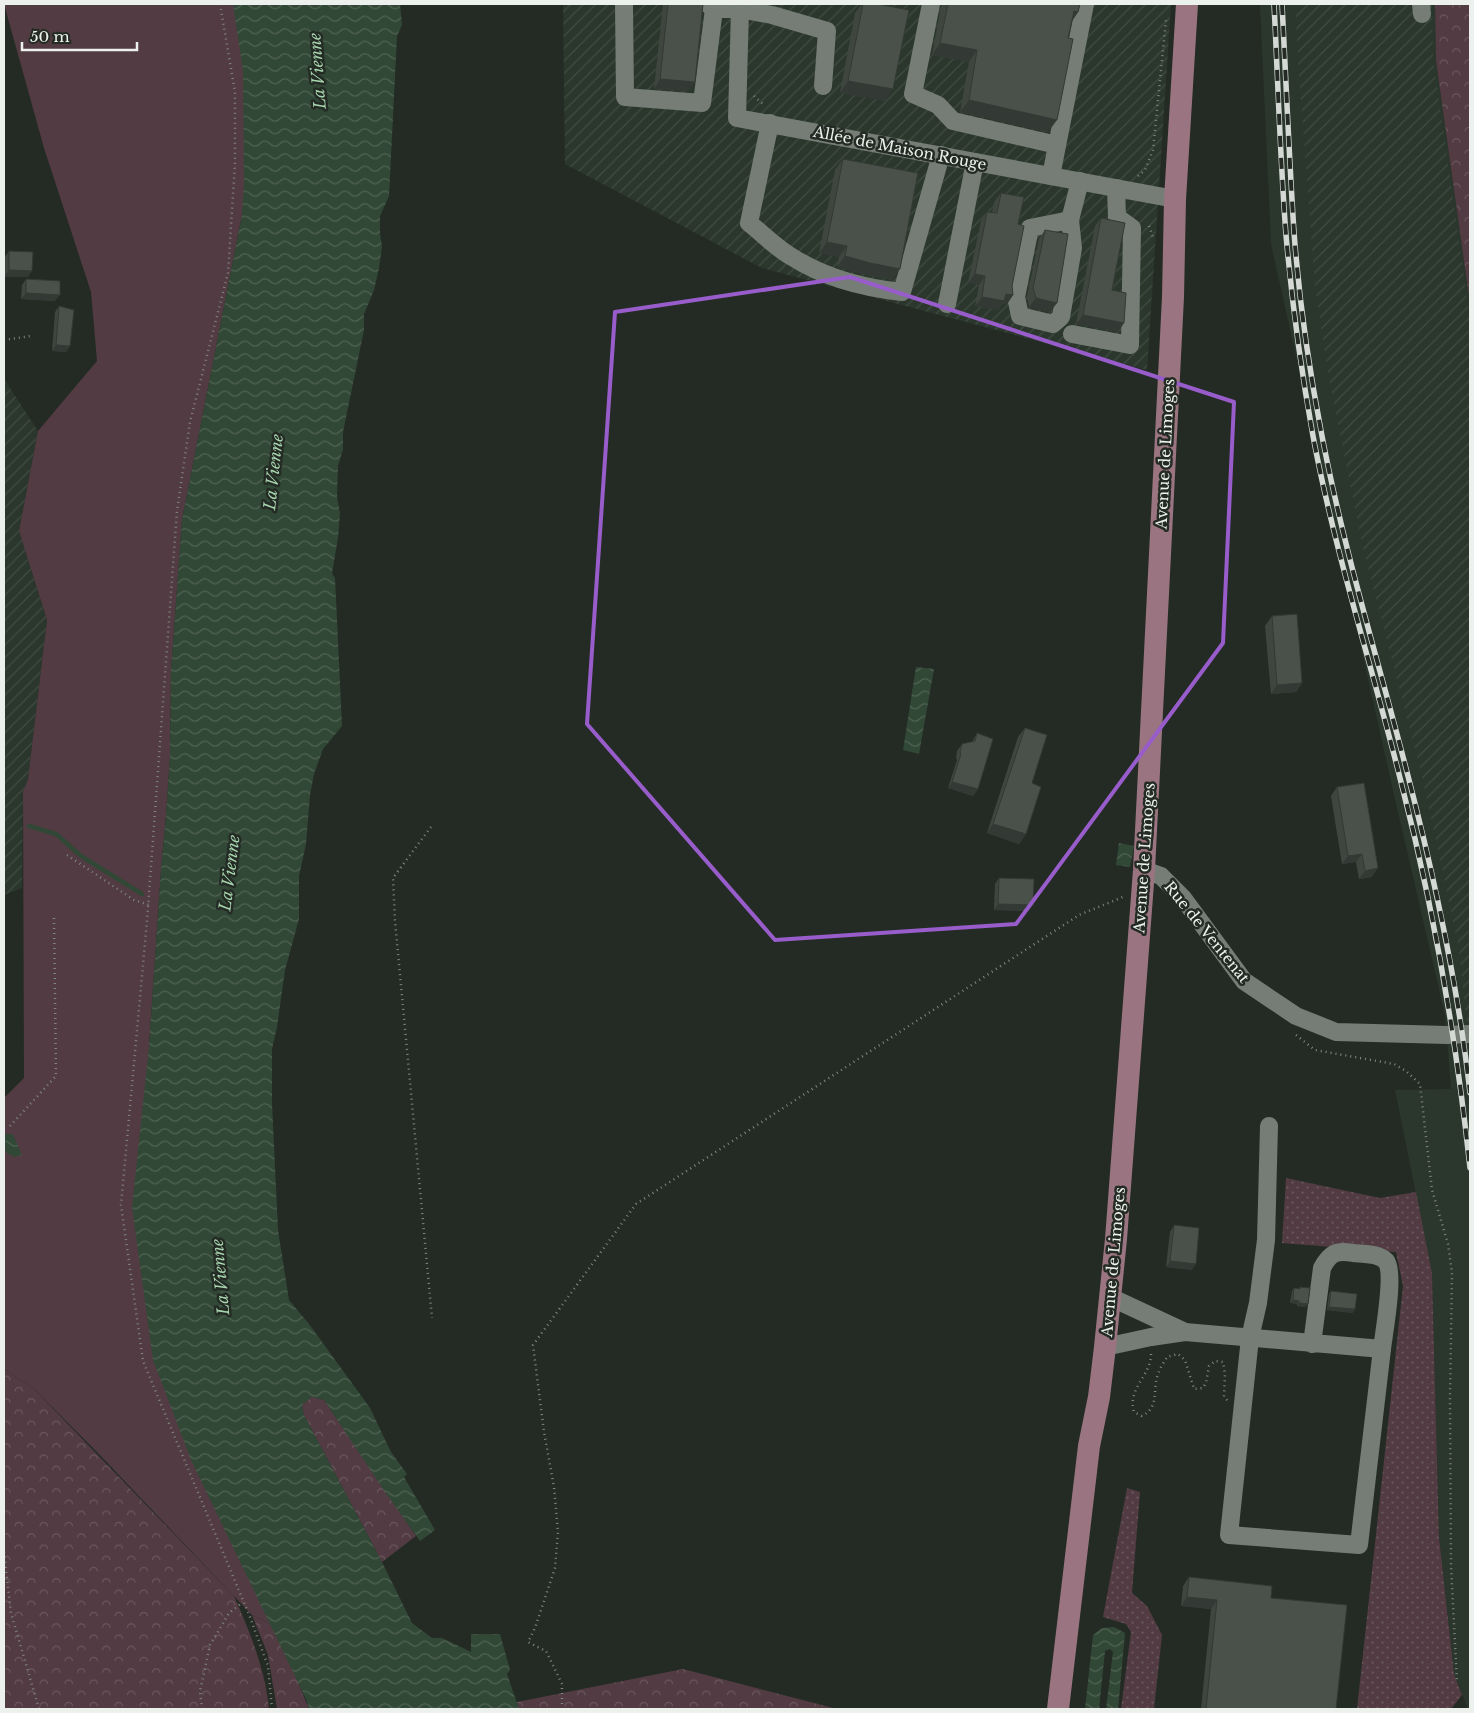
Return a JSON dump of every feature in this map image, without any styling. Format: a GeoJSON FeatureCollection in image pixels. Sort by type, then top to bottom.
{"type":"FeatureCollection","features":[{"type":"Feature","properties":{"kind":"main road","name":"Avenue de Limoges"},"geometry":{"type":"LineString","coordinates":[[1058,1709],[1089,1446],[1105,1347],[1144,870],[1173,297],[1175,199],[1187,4]]}},
{"type":"Feature","properties":{"kind":"street"},"geometry":{"type":"LineString","coordinates":[[624,4],[625,97],[702,103],[711,7],[742,6],[827,31],[823,86]]}},
{"type":"Feature","properties":{"kind":"street"},"geometry":{"type":"LineString","coordinates":[[931,4],[913,94],[938,106],[953,122],[1057,145]]}},
{"type":"Feature","properties":{"kind":"street"},"geometry":{"type":"LineString","coordinates":[[1052,176],[1085,4]]}},
{"type":"Feature","properties":{"kind":"street","name":"Allée de Maison Rouge"},"geometry":{"type":"LineString","coordinates":[[742,6],[737,118],[770,116],[975,162],[1175,199]]}},
{"type":"Feature","properties":{"kind":"street"},"geometry":{"type":"LineString","coordinates":[[770,116],[749,223],[791,257],[834,277],[875,289],[902,292],[941,155]]}},
{"type":"Feature","properties":{"kind":"street"},"geometry":{"type":"LineString","coordinates":[[946,304],[975,162]]}},
{"type":"Feature","properties":{"kind":"street"},"geometry":{"type":"LineString","coordinates":[[1070,220],[1030,228],[1016,297],[1020,316],[1053,324],[1061,317],[1073,248],[1070,220],[1080,181]]}},
{"type":"Feature","properties":{"kind":"street"},"geometry":{"type":"LineString","coordinates":[[1072,334],[1130,345],[1132,228],[1116,217],[1116,188]]}},
{"type":"Feature","properties":{"kind":"street","name":"Rue de Ventenat"},"geometry":{"type":"LineString","coordinates":[[1144,870],[1161,876],[1183,898],[1244,981],[1296,1016],[1336,1032],[1470,1034]]}},
{"type":"Feature","properties":{"kind":"street"},"geometry":{"type":"LineString","coordinates":[[1269,1126],[1266,1240],[1258,1303],[1250,1338],[1229,1535],[1359,1545],[1391,1274],[1386,1261],[1378,1256],[1342,1251],[1336,1252],[1327,1258],[1322,1268],[1312,1344]]}},
{"type":"Feature","properties":{"kind":"street"},"geometry":{"type":"LineString","coordinates":[[1110,1297],[1185,1332]]}},
{"type":"Feature","properties":{"kind":"street"},"geometry":{"type":"LineString","coordinates":[[1105,1347],[1185,1332],[1382,1349]]}},
{"type":"Feature","properties":{"kind":"path"},"geometry":{"type":"LineString","coordinates":[[220,4],[235,92],[236,163],[228,273],[190,422],[177,511],[149,905],[121,1205],[143,1361],[268,1666],[272,1709]]}},
{"type":"Feature","properties":{"kind":"path"},"geometry":{"type":"LineString","coordinates":[[1136,192],[1138,176],[1145,170],[1153,150],[1161,51],[1167,13]]}},
{"type":"Feature","properties":{"kind":"path"},"geometry":{"type":"LineString","coordinates":[[751,94],[765,106],[770,116]]}},
{"type":"Feature","properties":{"kind":"path"},"geometry":{"type":"LineString","coordinates":[[1147,220],[1154,238],[1154,247]]}},
{"type":"Feature","properties":{"kind":"path"},"geometry":{"type":"LineString","coordinates":[[4,340],[31,336]]}},
{"type":"Feature","properties":{"kind":"path"},"geometry":{"type":"LineString","coordinates":[[432,827],[393,878],[396,931],[432,1318]]}},
{"type":"Feature","properties":{"kind":"path"},"geometry":{"type":"LineString","coordinates":[[67,855],[134,900],[149,905]]}},
{"type":"Feature","properties":{"kind":"path"},"geometry":{"type":"LineString","coordinates":[[562,1709],[562,1684],[546,1651],[528,1642],[536,1628],[554,1568],[558,1532],[554,1487],[544,1432],[533,1345],[636,1204],[1079,915],[1124,896]]}},
{"type":"Feature","properties":{"kind":"path"},"geometry":{"type":"LineString","coordinates":[[10,1126],[56,1076],[54,916]]}},
{"type":"Feature","properties":{"kind":"path"},"geometry":{"type":"LineString","coordinates":[[1296,1016],[1295,1035],[1315,1050],[1394,1064],[1406,1070],[1420,1084],[1432,1190],[1448,1244],[1452,1273],[1450,1565],[1457,1683]]}},
{"type":"Feature","properties":{"kind":"path"},"geometry":{"type":"LineString","coordinates":[[1151,1354],[1151,1362],[1138,1384],[1131,1402],[1134,1412],[1142,1416],[1149,1412],[1154,1404],[1158,1375],[1167,1357],[1178,1354],[1185,1360],[1194,1389],[1203,1388],[1206,1383],[1209,1366],[1215,1361],[1223,1362],[1225,1374],[1224,1397],[1226,1400],[1234,1401]]}},
{"type":"Feature","properties":{"kind":"path"},"geometry":{"type":"LineString","coordinates":[[4,1552],[11,1613],[39,1709]]}},
{"type":"Feature","properties":{"kind":"path"},"geometry":{"type":"LineString","coordinates":[[202,1709],[200,1691],[210,1645],[229,1612],[243,1602]]}},
{"type":"Feature","properties":{"kind":"highlighted area"},"geometry":{"type":"Polygon","coordinates":[[[850,277],[1234,402],[1223,643],[1016,924],[775,940],[587,724],[615,312],[850,277]]]}},
{"type":"Feature","properties":{"kind":"shaded area"},"geometry":{"type":"Polygon","coordinates":[[[563,4],[1171,4],[1147,370],[762,268],[565,164],[563,4]]]}},
{"type":"Feature","properties":{"kind":"shaded area"},"geometry":{"type":"Polygon","coordinates":[[[1260,4],[1435,4],[1436,61],[1470,304],[1470,1709],[1468,1709],[1454,1674],[1439,1537],[1432,1273],[1395,1090],[1451,1089],[1445,1015],[1271,244],[1260,4]]]}},
{"type":"Feature","properties":{"kind":"shaded area"},"geometry":{"type":"Polygon","coordinates":[[[1295,4],[1432,4],[1433,59],[1470,319],[1470,1054],[1459,949],[1421,772],[1363,548],[1330,384],[1315,287],[1295,4]]]}},
{"type":"Feature","properties":{"kind":"shaded area"},"geometry":{"type":"Polygon","coordinates":[[[4,379],[38,431],[19,531],[47,620],[28,779],[23,792],[22,888],[4,895],[4,379]]]}},
{"type":"Feature","properties":{"kind":"green space"},"geometry":{"type":"Polygon","coordinates":[[[4,4],[254,4],[265,76],[242,215],[182,520],[171,671],[170,757],[149,1047],[275,1626],[252,1615],[97,1452],[34,1389],[4,1369],[4,1098],[24,1078],[23,792],[28,779],[47,620],[19,531],[38,431],[97,361],[91,292],[44,148],[4,4]]]}},
{"type":"Feature","properties":{"kind":"green space"},"geometry":{"type":"Polygon","coordinates":[[[1435,4],[1470,4],[1470,304],[1436,61],[1435,4]]]}},
{"type":"Feature","properties":{"kind":"green space"},"geometry":{"type":"Polygon","coordinates":[[[1286,1178],[1380,1198],[1416,1192],[1432,1273],[1439,1537],[1454,1674],[1462,1695],[1451,1709],[1357,1709],[1403,1286],[1396,1252],[1282,1243],[1286,1178]]]}},
{"type":"Feature","properties":{"kind":"green space"},"geometry":{"type":"Polygon","coordinates":[[[4,1369],[34,1389],[234,1596],[260,1665],[269,1709],[4,1709],[4,1369]]]}},
{"type":"Feature","properties":{"kind":"green space"},"geometry":{"type":"Polygon","coordinates":[[[312,1397],[324,1400],[416,1536],[382,1562],[304,1415],[302,1406],[312,1397]]]}},
{"type":"Feature","properties":{"kind":"green space"},"geometry":{"type":"Polygon","coordinates":[[[1127,1488],[1140,1492],[1132,1593],[1147,1606],[1162,1635],[1154,1709],[1121,1709],[1131,1632],[1126,1624],[1103,1617],[1127,1488]]]}},
{"type":"Feature","properties":{"kind":"green space"},"geometry":{"type":"Polygon","coordinates":[[[252,1615],[275,1626],[309,1709],[277,1709],[268,1655],[252,1615]]]}},
{"type":"Feature","properties":{"kind":"green space"},"geometry":{"type":"Polygon","coordinates":[[[683,1669],[837,1709],[519,1709],[517,1702],[683,1669]]]}},
{"type":"Feature","properties":{"kind":"water","name":"La Vienne"},"geometry":{"type":"Polygon","coordinates":[[[233,4],[400,4],[402,25],[397,36],[389,196],[380,216],[382,247],[379,268],[374,290],[364,314],[364,330],[343,432],[343,449],[338,466],[337,497],[340,513],[332,573],[335,578],[342,726],[323,749],[314,774],[310,795],[306,844],[299,876],[299,919],[285,970],[272,1049],[272,1103],[278,1230],[289,1300],[309,1324],[370,1408],[391,1452],[407,1474],[404,1477],[435,1530],[420,1541],[324,1400],[312,1397],[304,1403],[302,1406],[304,1415],[412,1623],[432,1638],[442,1638],[471,1652],[471,1634],[500,1634],[510,1670],[507,1674],[519,1709],[309,1709],[306,1699],[191,1460],[153,1360],[132,1207],[149,1047],[166,815],[170,757],[171,671],[182,520],[242,215],[244,185],[243,71],[233,4]]]}},
{"type":"Feature","properties":{"kind":"water"},"geometry":{"type":"Polygon","coordinates":[[[916,667],[934,669],[919,754],[903,750],[916,667]]]}},
{"type":"Feature","properties":{"kind":"water"},"geometry":{"type":"Polygon","coordinates":[[[1119,843],[1134,846],[1130,867],[1116,865],[1119,843]]]}},
{"type":"Feature","properties":{"kind":"water"},"geometry":{"type":"Polygon","coordinates":[[[4,1134],[13,1134],[22,1155],[15,1157],[6,1151],[4,1134]]]}},
{"type":"Feature","properties":{"kind":"water"},"geometry":{"type":"Polygon","coordinates":[[[1114,1627],[1125,1633],[1118,1709],[1106,1709],[1113,1652],[1110,1649],[1105,1651],[1099,1709],[1085,1709],[1093,1635],[1102,1628],[1114,1627]]]}},
{"type":"Feature","properties":{"kind":"building"},"geometry":{"type":"Polygon","coordinates":[[[668,4],[703,4],[695,82],[660,79],[668,4]]]}},
{"type":"Feature","properties":{"kind":"building"},"geometry":{"type":"Polygon","coordinates":[[[863,4],[877,4],[909,10],[893,89],[848,81],[863,4]]]}},
{"type":"Feature","properties":{"kind":"building"},"geometry":{"type":"Polygon","coordinates":[[[948,4],[1080,4],[1078,12],[1074,11],[1068,38],[1073,39],[1057,120],[969,100],[977,50],[940,43],[948,4]]]}},
{"type":"Feature","properties":{"kind":"building"},"geometry":{"type":"Polygon","coordinates":[[[843,159],[918,173],[900,269],[845,256],[847,246],[827,242],[843,159]]]}},
{"type":"Feature","properties":{"kind":"building"},"geometry":{"type":"Polygon","coordinates":[[[1001,193],[1024,197],[1018,224],[1024,226],[1012,286],[1013,295],[1006,294],[1004,301],[982,297],[985,276],[975,274],[987,212],[997,213],[1001,193]]]}},
{"type":"Feature","properties":{"kind":"building"},"geometry":{"type":"Polygon","coordinates":[[[1101,218],[1125,223],[1112,290],[1126,293],[1124,323],[1083,315],[1101,218]]]}},
{"type":"Feature","properties":{"kind":"building"},"geometry":{"type":"Polygon","coordinates":[[[1045,230],[1068,234],[1057,303],[1036,298],[1033,288],[1045,230]]]}},
{"type":"Feature","properties":{"kind":"building"},"geometry":{"type":"Polygon","coordinates":[[[9,251],[33,252],[32,271],[9,270],[9,251]]]}},
{"type":"Feature","properties":{"kind":"building"},"geometry":{"type":"Polygon","coordinates":[[[26,279],[60,281],[60,295],[26,293],[26,279]]]}},
{"type":"Feature","properties":{"kind":"building"},"geometry":{"type":"Polygon","coordinates":[[[59,306],[74,310],[70,346],[56,345],[59,306]]]}},
{"type":"Feature","properties":{"kind":"building"},"geometry":{"type":"Polygon","coordinates":[[[1297,614],[1302,683],[1277,685],[1272,616],[1297,614]]]}},
{"type":"Feature","properties":{"kind":"building"},"geometry":{"type":"Polygon","coordinates":[[[1025,728],[1047,735],[1032,783],[1041,787],[1026,834],[993,824],[1025,728]]]}},
{"type":"Feature","properties":{"kind":"building"},"geometry":{"type":"Polygon","coordinates":[[[977,733],[993,739],[978,789],[952,782],[961,754],[962,744],[975,741],[977,733]]]}},
{"type":"Feature","properties":{"kind":"building"},"geometry":{"type":"Polygon","coordinates":[[[1364,783],[1378,868],[1365,871],[1362,854],[1348,856],[1337,787],[1364,783]]]}},
{"type":"Feature","properties":{"kind":"building"},"geometry":{"type":"Polygon","coordinates":[[[999,878],[1034,879],[1033,905],[998,904],[999,878]]]}},
{"type":"Feature","properties":{"kind":"building"},"geometry":{"type":"Polygon","coordinates":[[[1174,1225],[1199,1228],[1196,1264],[1170,1261],[1174,1225]]]}},
{"type":"Feature","properties":{"kind":"building"},"geometry":{"type":"Polygon","coordinates":[[[1300,1287],[1310,1288],[1308,1304],[1293,1300],[1294,1288],[1300,1289],[1300,1287]]]}},
{"type":"Feature","properties":{"kind":"building"},"geometry":{"type":"Polygon","coordinates":[[[1331,1291],[1357,1294],[1355,1309],[1329,1307],[1331,1291]]]}},
{"type":"Feature","properties":{"kind":"building"},"geometry":{"type":"Polygon","coordinates":[[[1189,1577],[1272,1586],[1271,1598],[1347,1605],[1336,1709],[1206,1709],[1217,1600],[1187,1597],[1189,1577]]]}},
{"type":"Feature","properties":{"kind":"waterway"},"geometry":{"type":"LineString","coordinates":[[29,826],[56,834],[81,856],[142,894]]}},
{"type":"Feature","properties":{"kind":"railway"},"geometry":{"type":"LineString","coordinates":[[1274,4],[1286,235],[1297,336],[1313,436],[1332,523],[1390,739],[1424,877],[1451,1022],[1470,1168]]}},
{"type":"Feature","properties":{"kind":"railway"},"geometry":{"type":"LineString","coordinates":[[1282,4],[1296,258],[1313,385],[1341,522],[1408,776],[1436,894],[1459,1013],[1470,1093]]}}]}
